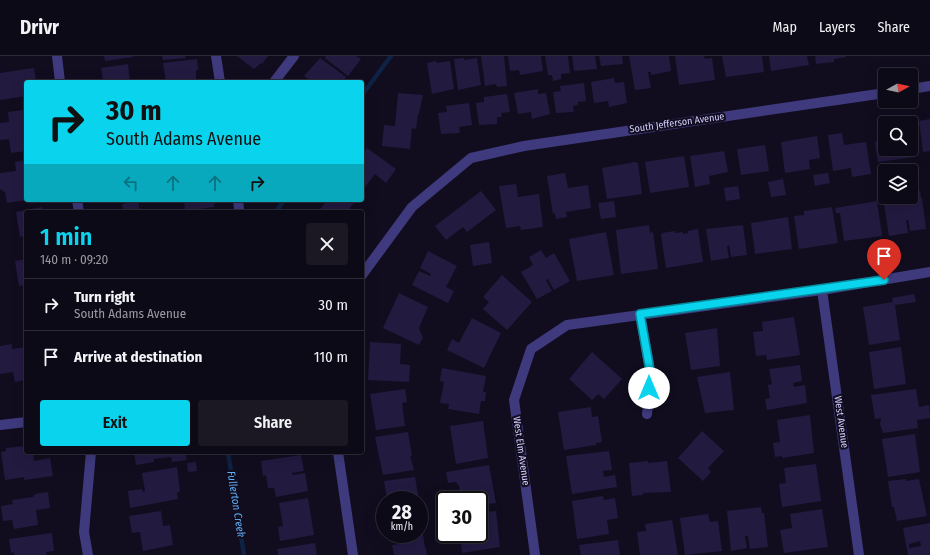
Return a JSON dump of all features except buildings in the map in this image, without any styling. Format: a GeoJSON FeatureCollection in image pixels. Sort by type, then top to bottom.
{"type":"FeatureCollection","features":[{"type":"Feature","properties":{"kind":"street"},"geometry":{"type":"LineString","coordinates":[[56,56],[60,80]]}},
{"type":"Feature","properties":{"kind":"street"},"geometry":{"type":"LineString","coordinates":[[216,56],[220,80]]}},
{"type":"Feature","properties":{"kind":"street"},"geometry":{"type":"LineString","coordinates":[[276,80],[294,56]]}},
{"type":"Feature","properties":{"kind":"street"},"geometry":{"type":"LineString","coordinates":[[918,88],[930,86]]}},
{"type":"Feature","properties":{"kind":"street","name":"South Jefferson Avenue"},"geometry":{"type":"LineString","coordinates":[[364,272],[412,207],[471,158],[524,146],[878,94]]}},
{"type":"Feature","properties":{"kind":"street"},"geometry":{"type":"LineString","coordinates":[[647,414],[651,376],[640,314],[822,290],[930,272]]}},
{"type":"Feature","properties":{"kind":"street","name":"West Avenue"},"geometry":{"type":"LineString","coordinates":[[822,290],[860,555]]}},
{"type":"Feature","properties":{"kind":"street","name":"West Elm Avenue"},"geometry":{"type":"LineString","coordinates":[[535,555],[514,400],[531,348],[567,325],[640,314]]}},
{"type":"Feature","properties":{"kind":"street"},"geometry":{"type":"LineString","coordinates":[[0,426],[24,422]]}},
{"type":"Feature","properties":{"kind":"street"},"geometry":{"type":"LineString","coordinates":[[88,555],[84,532],[91,454]]}},
{"type":"Feature","properties":{"kind":"street"},"geometry":{"type":"LineString","coordinates":[[338,454],[353,555]]}},
{"type":"Feature","properties":{"kind":"waterway","name":"Fullerton Creek"},"geometry":{"type":"LineString","coordinates":[[364,92],[391,56]]}},
{"type":"Feature","properties":{"kind":"waterway","name":"Fullerton Creek"},"geometry":{"type":"LineString","coordinates":[[277,210],[283,202]]}},
{"type":"Feature","properties":{"kind":"waterway","name":"Fullerton Creek"},"geometry":{"type":"LineString","coordinates":[[228,454],[244,555]]}},
{"type":"Feature","properties":{"kind":"route"},"geometry":{"type":"LineString","coordinates":[[649,388],[651,376],[640,314],[822,290],[884,280]]}}]}
